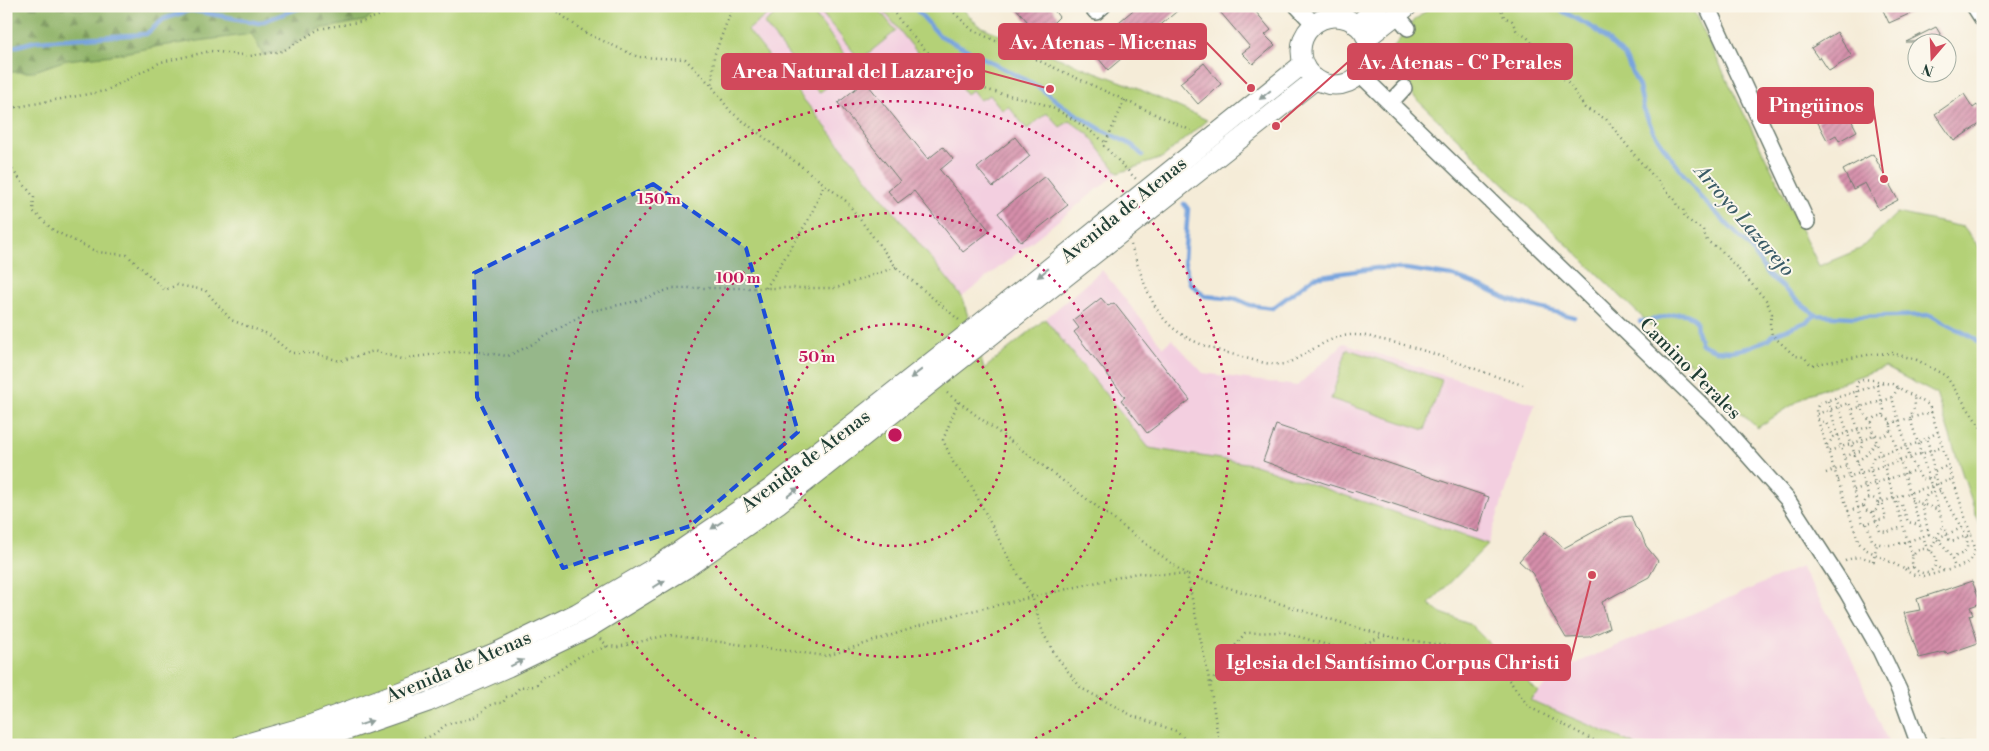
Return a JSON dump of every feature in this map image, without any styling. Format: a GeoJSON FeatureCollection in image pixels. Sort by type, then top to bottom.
{"type":"FeatureCollection","features":[{"type":"Feature","properties":{"kind":"main road"},"geometry":{"type":"LineString","coordinates":[[1362,31],[1379,6]]}},
{"type":"Feature","properties":{"kind":"main road"},"geometry":{"type":"LineString","coordinates":[[1362,31],[1404,17]]}},
{"type":"Feature","properties":{"kind":"main road"},"geometry":{"type":"LineString","coordinates":[[1340,18],[1348,20],[1362,31],[1369,57],[1360,74],[1351,82],[1339,85],[1327,84],[1316,80],[1303,64],[1302,43],[1306,33],[1314,24],[1322,20],[1340,18]]}},
{"type":"Feature","properties":{"kind":"main road","name":"Avenida de Atenas"},"geometry":{"type":"LineString","coordinates":[[241,745],[304,727],[418,685],[499,651],[577,613],[657,566],[770,489],[972,330],[1303,64]]}},
{"type":"Feature","properties":{"kind":"main road","name":"Avenida de Atenas"},"geometry":{"type":"LineString","coordinates":[[304,745],[428,702],[508,667],[587,629],[685,569],[778,504],[1316,80]]}},
{"type":"Feature","properties":{"kind":"street"},"geometry":{"type":"LineString","coordinates":[[1091,6],[1096,12],[1103,6]]}},
{"type":"Feature","properties":{"kind":"street"},"geometry":{"type":"LineString","coordinates":[[1298,6],[1314,24]]}},
{"type":"Feature","properties":{"kind":"street"},"geometry":{"type":"LineString","coordinates":[[1708,6],[1807,222]]}},
{"type":"Feature","properties":{"kind":"street"},"geometry":{"type":"LineString","coordinates":[[1974,6],[1983,20]]}},
{"type":"Feature","properties":{"kind":"street","name":"Camino Perales"},"geometry":{"type":"LineString","coordinates":[[1360,74],[1716,419],[1787,499],[1831,567],[1880,650],[1899,690],[1919,742]]}},
{"type":"Feature","properties":{"kind":"street"},"geometry":{"type":"LineString","coordinates":[[1390,103],[1404,88]]}},
{"type":"Feature","properties":{"kind":"path"},"geometry":{"type":"LineString","coordinates":[[6,109],[105,91],[161,62],[211,51],[250,56],[283,51],[319,29],[364,21],[405,6]]}},
{"type":"Feature","properties":{"kind":"path"},"geometry":{"type":"LineString","coordinates":[[549,6],[586,33],[638,57],[685,59],[712,86],[730,111],[846,201],[896,267],[972,330]]}},
{"type":"Feature","properties":{"kind":"path"},"geometry":{"type":"LineString","coordinates":[[712,86],[714,56],[734,6]]}},
{"type":"Feature","properties":{"kind":"path"},"geometry":{"type":"LineString","coordinates":[[889,6],[922,48],[955,75],[976,85],[1048,106],[1087,128],[1106,143]]}},
{"type":"Feature","properties":{"kind":"path"},"geometry":{"type":"LineString","coordinates":[[947,6],[972,30],[1192,131]]}},
{"type":"Feature","properties":{"kind":"path"},"geometry":{"type":"LineString","coordinates":[[1500,6],[1504,17],[1512,21],[1517,32],[1527,37],[1570,85],[1585,108],[1606,119],[1636,158],[1675,200],[1677,206],[1683,209],[1685,218],[1703,230],[1707,241],[1721,250],[1766,300],[1772,314],[1770,322],[1772,336],[1795,356],[1804,358],[1811,365],[1873,354],[1892,353],[1917,360],[1946,376],[1983,431]]}},
{"type":"Feature","properties":{"kind":"path"},"geometry":{"type":"LineString","coordinates":[[1125,100],[1104,146],[1140,184]]}},
{"type":"Feature","properties":{"kind":"path"},"geometry":{"type":"LineString","coordinates":[[6,162],[34,197],[33,210],[53,230],[97,252],[127,255],[165,290],[177,285],[206,290],[231,320],[268,334],[291,353],[313,353],[340,361],[374,351],[401,359],[451,352],[478,352],[508,356],[587,312],[637,301],[672,288],[836,288],[896,267]]}},
{"type":"Feature","properties":{"kind":"path"},"geometry":{"type":"LineString","coordinates":[[766,288],[810,217],[825,184]]}},
{"type":"Feature","properties":{"kind":"path"},"geometry":{"type":"LineString","coordinates":[[1129,239],[1151,301],[1165,322],[1181,335],[1202,345],[1251,359],[1285,364],[1339,335],[1358,335],[1403,344],[1430,352],[1455,360],[1488,375],[1523,385]]}},
{"type":"Feature","properties":{"kind":"path"},"geometry":{"type":"LineString","coordinates":[[1826,445],[1835,436],[1858,430],[1871,424],[1877,417],[1883,417],[1890,423],[1890,430],[1922,536],[1928,550],[1936,559],[1936,566],[1930,572],[1922,574],[1913,566],[1907,540],[1871,424],[1861,406],[1856,391],[1856,386],[1859,380],[1876,380],[1898,388],[1929,405],[1972,534],[1975,548],[1973,558],[1965,565],[1921,577],[1910,574],[1865,549],[1859,543],[1829,451],[1826,445],[1816,414],[1816,406],[1819,403],[1856,391],[1884,383]]}},
{"type":"Feature","properties":{"kind":"path"},"geometry":{"type":"LineString","coordinates":[[934,382],[1187,575],[1210,684],[1219,745]]}},
{"type":"Feature","properties":{"kind":"path"},"geometry":{"type":"LineString","coordinates":[[1877,385],[1884,410],[1883,417]]}},
{"type":"Feature","properties":{"kind":"path"},"geometry":{"type":"LineString","coordinates":[[1852,409],[1892,398],[1898,388]]}},
{"type":"Feature","properties":{"kind":"path"},"geometry":{"type":"LineString","coordinates":[[1914,396],[1915,406],[1910,418],[1948,539],[1952,541],[1972,534]]}},
{"type":"Feature","properties":{"kind":"path"},"geometry":{"type":"LineString","coordinates":[[1836,398],[1869,498]]}},
{"type":"Feature","properties":{"kind":"path"},"geometry":{"type":"LineString","coordinates":[[1892,398],[1910,458],[1916,470],[1922,480],[1935,477]]}},
{"type":"Feature","properties":{"kind":"path"},"geometry":{"type":"LineString","coordinates":[[1828,400],[1835,436]]}},
{"type":"Feature","properties":{"kind":"path"},"geometry":{"type":"LineString","coordinates":[[958,402],[943,440],[953,462],[970,483],[1011,563],[1032,596],[1043,633],[1056,656],[1081,688],[1133,716],[1176,731],[1191,745]]}},
{"type":"Feature","properties":{"kind":"path"},"geometry":{"type":"LineString","coordinates":[[1816,414],[1850,403],[1863,444],[1860,451],[1844,457]]}},
{"type":"Feature","properties":{"kind":"path"},"geometry":{"type":"LineString","coordinates":[[1890,423],[1932,412]]}},
{"type":"Feature","properties":{"kind":"path"},"geometry":{"type":"LineString","coordinates":[[1818,419],[1826,423],[1840,447],[1863,524],[1886,518],[1870,470],[1874,456],[1918,443],[1938,432]]}},
{"type":"Feature","properties":{"kind":"path"},"geometry":{"type":"LineString","coordinates":[[1829,451],[1874,434],[1883,436],[1890,430]]}},
{"type":"Feature","properties":{"kind":"path"},"geometry":{"type":"LineString","coordinates":[[1927,439],[1937,484],[1962,528],[1968,544],[1966,550],[1952,558]]}},
{"type":"Feature","properties":{"kind":"path"},"geometry":{"type":"LineString","coordinates":[[1857,461],[1865,456],[1876,443]]}},
{"type":"Feature","properties":{"kind":"path"},"geometry":{"type":"LineString","coordinates":[[1838,480],[1943,447]]}},
{"type":"Feature","properties":{"kind":"path"},"geometry":{"type":"LineString","coordinates":[[1934,471],[1949,465]]}},
{"type":"Feature","properties":{"kind":"path"},"geometry":{"type":"LineString","coordinates":[[1826,473],[1846,466]]}},
{"type":"Feature","properties":{"kind":"path"},"geometry":{"type":"LineString","coordinates":[[1854,490],[1916,470]]}},
{"type":"Feature","properties":{"kind":"path"},"geometry":{"type":"LineString","coordinates":[[1878,503],[1953,479]]}},
{"type":"Feature","properties":{"kind":"path"},"geometry":{"type":"LineString","coordinates":[[1930,534],[1922,504],[1927,494],[1940,491]]}},
{"type":"Feature","properties":{"kind":"path"},"geometry":{"type":"LineString","coordinates":[[1869,498],[1873,498],[1878,503]]}},
{"type":"Feature","properties":{"kind":"path"},"geometry":{"type":"LineString","coordinates":[[1864,506],[1864,502],[1869,498]]}},
{"type":"Feature","properties":{"kind":"path"},"geometry":{"type":"LineString","coordinates":[[1893,498],[1902,505],[1908,522],[1919,526]]}},
{"type":"Feature","properties":{"kind":"path"},"geometry":{"type":"LineString","coordinates":[[1911,500],[1939,510]]}},
{"type":"Feature","properties":{"kind":"path"},"geometry":{"type":"LineString","coordinates":[[1878,503],[1874,511],[1880,531],[1903,527]]}},
{"type":"Feature","properties":{"kind":"path"},"geometry":{"type":"LineString","coordinates":[[1848,511],[1864,506]]}},
{"type":"Feature","properties":{"kind":"path"},"geometry":{"type":"LineString","coordinates":[[1864,506],[1869,511],[1874,511]]}},
{"type":"Feature","properties":{"kind":"path"},"geometry":{"type":"LineString","coordinates":[[1867,524],[1872,540],[1877,544],[1894,545],[1930,534],[1939,539],[1952,558],[1955,568]]}},
{"type":"Feature","properties":{"kind":"path"},"geometry":{"type":"LineString","coordinates":[[1939,539],[1944,524]]}},
{"type":"Feature","properties":{"kind":"path"},"geometry":{"type":"LineString","coordinates":[[1912,557],[1916,551],[1928,550],[1942,536],[1962,528]]}},
{"type":"Feature","properties":{"kind":"path"},"geometry":{"type":"LineString","coordinates":[[1831,567],[1856,556],[1863,556],[1875,561],[1874,554],[1877,544]]}},
{"type":"Feature","properties":{"kind":"path"},"geometry":{"type":"LineString","coordinates":[[1904,569],[1913,566]]}},
{"type":"Feature","properties":{"kind":"path"},"geometry":{"type":"LineString","coordinates":[[1936,566],[1945,571]]}},
{"type":"Feature","properties":{"kind":"path"},"geometry":{"type":"LineString","coordinates":[[400,745],[418,741],[434,734],[446,725],[478,715],[484,708],[497,703],[503,703],[506,696],[513,695],[520,686],[535,686],[545,676],[554,674],[580,656],[608,646],[618,647],[668,635],[827,656],[954,614],[1137,573],[1187,575],[1385,636],[1489,653],[1529,707],[1603,745]]}},
{"type":"Feature","properties":{"kind":"path"},"geometry":{"type":"LineString","coordinates":[[587,629],[608,646]]}},
{"type":"Feature","properties":{"kind":"path"},"geometry":{"type":"LineString","coordinates":[[1210,684],[1228,654],[1245,633],[1283,632],[1348,651],[1385,636]]}},
{"type":"Feature","properties":{"kind":"path"},"geometry":{"type":"LineString","coordinates":[[1919,742],[1957,745]]}},
{"type":"Feature","properties":{"kind":"highlighted area"},"geometry":{"type":"Polygon","coordinates":[[[653,184],[746,248],[798,432],[690,526],[563,568],[477,397],[474,273],[653,184]]]}},
{"type":"Feature","properties":{"kind":"shaded area"},"geometry":{"type":"Polygon","coordinates":[[[778,6],[880,6],[945,77],[972,90],[990,94],[1002,109],[1008,106],[1047,113],[1069,121],[1088,134],[1118,173],[962,297],[748,29],[778,6]]]}},
{"type":"Feature","properties":{"kind":"shaded area"},"geometry":{"type":"Polygon","coordinates":[[[1102,270],[1163,347],[1172,339],[1203,373],[1297,386],[1344,343],[1535,404],[1488,544],[1252,464],[1149,448],[1045,319],[1102,270]]]}},
{"type":"Feature","properties":{"kind":"shaded area"},"geometry":{"type":"Polygon","coordinates":[[[1801,567],[1845,644],[1888,742],[1636,745],[1529,699],[1570,666],[1801,567]]]}},
{"type":"Feature","properties":{"kind":"green space"},"geometry":{"type":"Polygon","coordinates":[[[6,6],[778,6],[748,30],[962,297],[984,369],[1045,319],[1149,448],[1252,464],[1488,544],[1429,604],[1441,613],[1469,623],[1538,692],[1530,700],[1636,745],[6,745],[6,6]]]}},
{"type":"Feature","properties":{"kind":"green space"},"geometry":{"type":"Polygon","coordinates":[[[6,6],[64,6],[82,11],[104,6],[387,6],[364,21],[319,29],[283,51],[263,55],[252,34],[160,46],[113,55],[66,60],[32,72],[6,72],[6,6]]]}},
{"type":"Feature","properties":{"kind":"green space"},"geometry":{"type":"Polygon","coordinates":[[[786,6],[808,6],[854,66],[819,93],[764,24],[786,6]]]}},
{"type":"Feature","properties":{"kind":"green space"},"geometry":{"type":"Polygon","coordinates":[[[816,6],[876,6],[896,31],[860,60],[816,6]]]}},
{"type":"Feature","properties":{"kind":"green space"},"geometry":{"type":"Polygon","coordinates":[[[880,6],[960,6],[978,25],[1013,41],[1130,85],[1207,120],[1162,158],[1118,173],[1088,134],[1070,121],[1060,127],[1047,113],[1027,129],[1008,106],[1002,110],[990,95],[980,100],[972,90],[966,94],[959,84],[953,87],[945,77],[940,81],[880,6]]]}},
{"type":"Feature","properties":{"kind":"green space"},"geometry":{"type":"Polygon","coordinates":[[[1432,6],[1691,6],[1819,266],[1860,249],[1897,213],[1963,227],[1983,252],[1983,536],[1936,394],[1885,367],[1809,394],[1757,428],[1380,64],[1415,20],[1432,6]]]}},
{"type":"Feature","properties":{"kind":"green space"},"geometry":{"type":"Polygon","coordinates":[[[1347,349],[1442,380],[1425,430],[1331,399],[1347,349]]]}},
{"type":"Feature","properties":{"kind":"green space"},"geometry":{"type":"Polygon","coordinates":[[[1983,740],[1983,745],[1786,745],[1979,742],[1983,740]]]}},
{"type":"Feature","properties":{"kind":"building"},"geometry":{"type":"Polygon","coordinates":[[[1014,6],[1051,6],[1059,17],[1040,36],[1014,6]]]}},
{"type":"Feature","properties":{"kind":"building"},"geometry":{"type":"Polygon","coordinates":[[[1138,6],[1183,6],[1108,70],[1089,47],[1138,6]]]}},
{"type":"Feature","properties":{"kind":"building"},"geometry":{"type":"Polygon","coordinates":[[[1215,6],[1251,6],[1271,30],[1265,35],[1275,45],[1253,64],[1242,53],[1250,47],[1215,6]]]}},
{"type":"Feature","properties":{"kind":"building"},"geometry":{"type":"Polygon","coordinates":[[[1881,6],[1927,6],[1889,23],[1881,6]]]}},
{"type":"Feature","properties":{"kind":"building"},"geometry":{"type":"Polygon","coordinates":[[[1936,27],[1939,32],[1926,32],[1936,27]]]}},
{"type":"Feature","properties":{"kind":"building"},"geometry":{"type":"Polygon","coordinates":[[[1837,32],[1852,57],[1829,71],[1820,57],[1818,58],[1811,48],[1837,32]]]}},
{"type":"Feature","properties":{"kind":"building"},"geometry":{"type":"Polygon","coordinates":[[[1204,63],[1221,84],[1198,104],[1180,83],[1204,63]]]}},
{"type":"Feature","properties":{"kind":"building"},"geometry":{"type":"Polygon","coordinates":[[[865,81],[928,159],[943,147],[953,159],[940,170],[990,231],[963,252],[914,191],[898,203],[888,191],[900,181],[838,103],[865,81]]]}},
{"type":"Feature","properties":{"kind":"building"},"geometry":{"type":"Polygon","coordinates":[[[1964,94],[1973,108],[1977,105],[1983,114],[1983,122],[1954,141],[1935,114],[1964,94]]]}},
{"type":"Feature","properties":{"kind":"building"},"geometry":{"type":"Polygon","coordinates":[[[1831,97],[1835,105],[1838,103],[1844,114],[1847,112],[1857,131],[1839,141],[1836,135],[1827,140],[1817,121],[1821,119],[1814,106],[1831,97]]]}},
{"type":"Feature","properties":{"kind":"building"},"geometry":{"type":"Polygon","coordinates":[[[1015,137],[1030,156],[993,187],[977,168],[1015,137]]]}},
{"type":"Feature","properties":{"kind":"building"},"geometry":{"type":"Polygon","coordinates":[[[1873,154],[1898,200],[1879,210],[1865,183],[1853,189],[1843,170],[1873,154]]]}},
{"type":"Feature","properties":{"kind":"building"},"geometry":{"type":"Polygon","coordinates":[[[1045,176],[1068,205],[1021,242],[998,213],[1045,176]]]}},
{"type":"Feature","properties":{"kind":"building"},"geometry":{"type":"Polygon","coordinates":[[[1101,298],[1108,306],[1114,303],[1190,400],[1147,433],[1121,400],[1125,397],[1074,332],[1079,328],[1073,320],[1101,298]]]}},
{"type":"Feature","properties":{"kind":"building"},"geometry":{"type":"Polygon","coordinates":[[[1276,425],[1489,497],[1478,532],[1324,483],[1263,461],[1276,425]]]}},
{"type":"Feature","properties":{"kind":"building"},"geometry":{"type":"Polygon","coordinates":[[[1631,516],[1646,546],[1658,561],[1649,577],[1602,602],[1609,628],[1589,637],[1566,638],[1546,604],[1532,573],[1519,561],[1545,532],[1564,548],[1621,517],[1631,516]]]}},
{"type":"Feature","properties":{"kind":"building"},"geometry":{"type":"Polygon","coordinates":[[[1972,581],[1981,603],[1970,607],[1973,614],[1969,615],[1978,643],[1946,654],[1945,652],[1919,658],[1904,613],[1920,610],[1917,599],[1972,581]]]}},
{"type":"Feature","properties":{"kind":"waterway"},"geometry":{"type":"LineString","coordinates":[[6,49],[36,41],[146,34],[164,19],[190,10],[259,23],[305,6]]}},
{"type":"Feature","properties":{"kind":"waterway"},"geometry":{"type":"LineString","coordinates":[[913,6],[939,35],[1037,86],[1065,107],[1102,130],[1132,145],[1142,155]]}},
{"type":"Feature","properties":{"kind":"waterway","name":"Arroyo Lazarejo"},"geometry":{"type":"LineString","coordinates":[[1553,6],[1595,29],[1624,55],[1639,87],[1644,110],[1653,131],[1668,153],[1702,199],[1750,247],[1768,275],[1804,306],[1816,315],[1853,317],[1930,315],[1976,339],[1983,348]]}},
{"type":"Feature","properties":{"kind":"waterway"},"geometry":{"type":"LineString","coordinates":[[1184,204],[1188,209],[1184,259],[1190,283],[1205,296],[1237,299],[1250,305],[1273,308],[1314,277],[1377,268],[1406,269],[1453,276],[1509,300],[1574,317]]}},
{"type":"Feature","properties":{"kind":"waterway"},"geometry":{"type":"LineString","coordinates":[[1640,322],[1677,314],[1686,314],[1696,320],[1701,344],[1715,350],[1731,351],[1747,348],[1767,340],[1772,335],[1806,322],[1816,315]]}},
{"type":"Feature","properties":{"kind":"place","name":"Av. Atenas - Micenas"},"geometry":{"type":"Point","coordinates":[1251,88]}},
{"type":"Feature","properties":{"kind":"place","name":"Area Natural del Lazarejo"},"geometry":{"type":"Point","coordinates":[1050,89]}},
{"type":"Feature","properties":{"kind":"place","name":"Av. Atenas - Cº Perales"},"geometry":{"type":"Point","coordinates":[1276,126]}},
{"type":"Feature","properties":{"kind":"place","name":"Pingüinos"},"geometry":{"type":"Point","coordinates":[1884,179]}},
{"type":"Feature","properties":{"kind":"place","name":"Iglesia del Santísimo Corpus Christi"},"geometry":{"type":"Point","coordinates":[1592,575]}}]}
